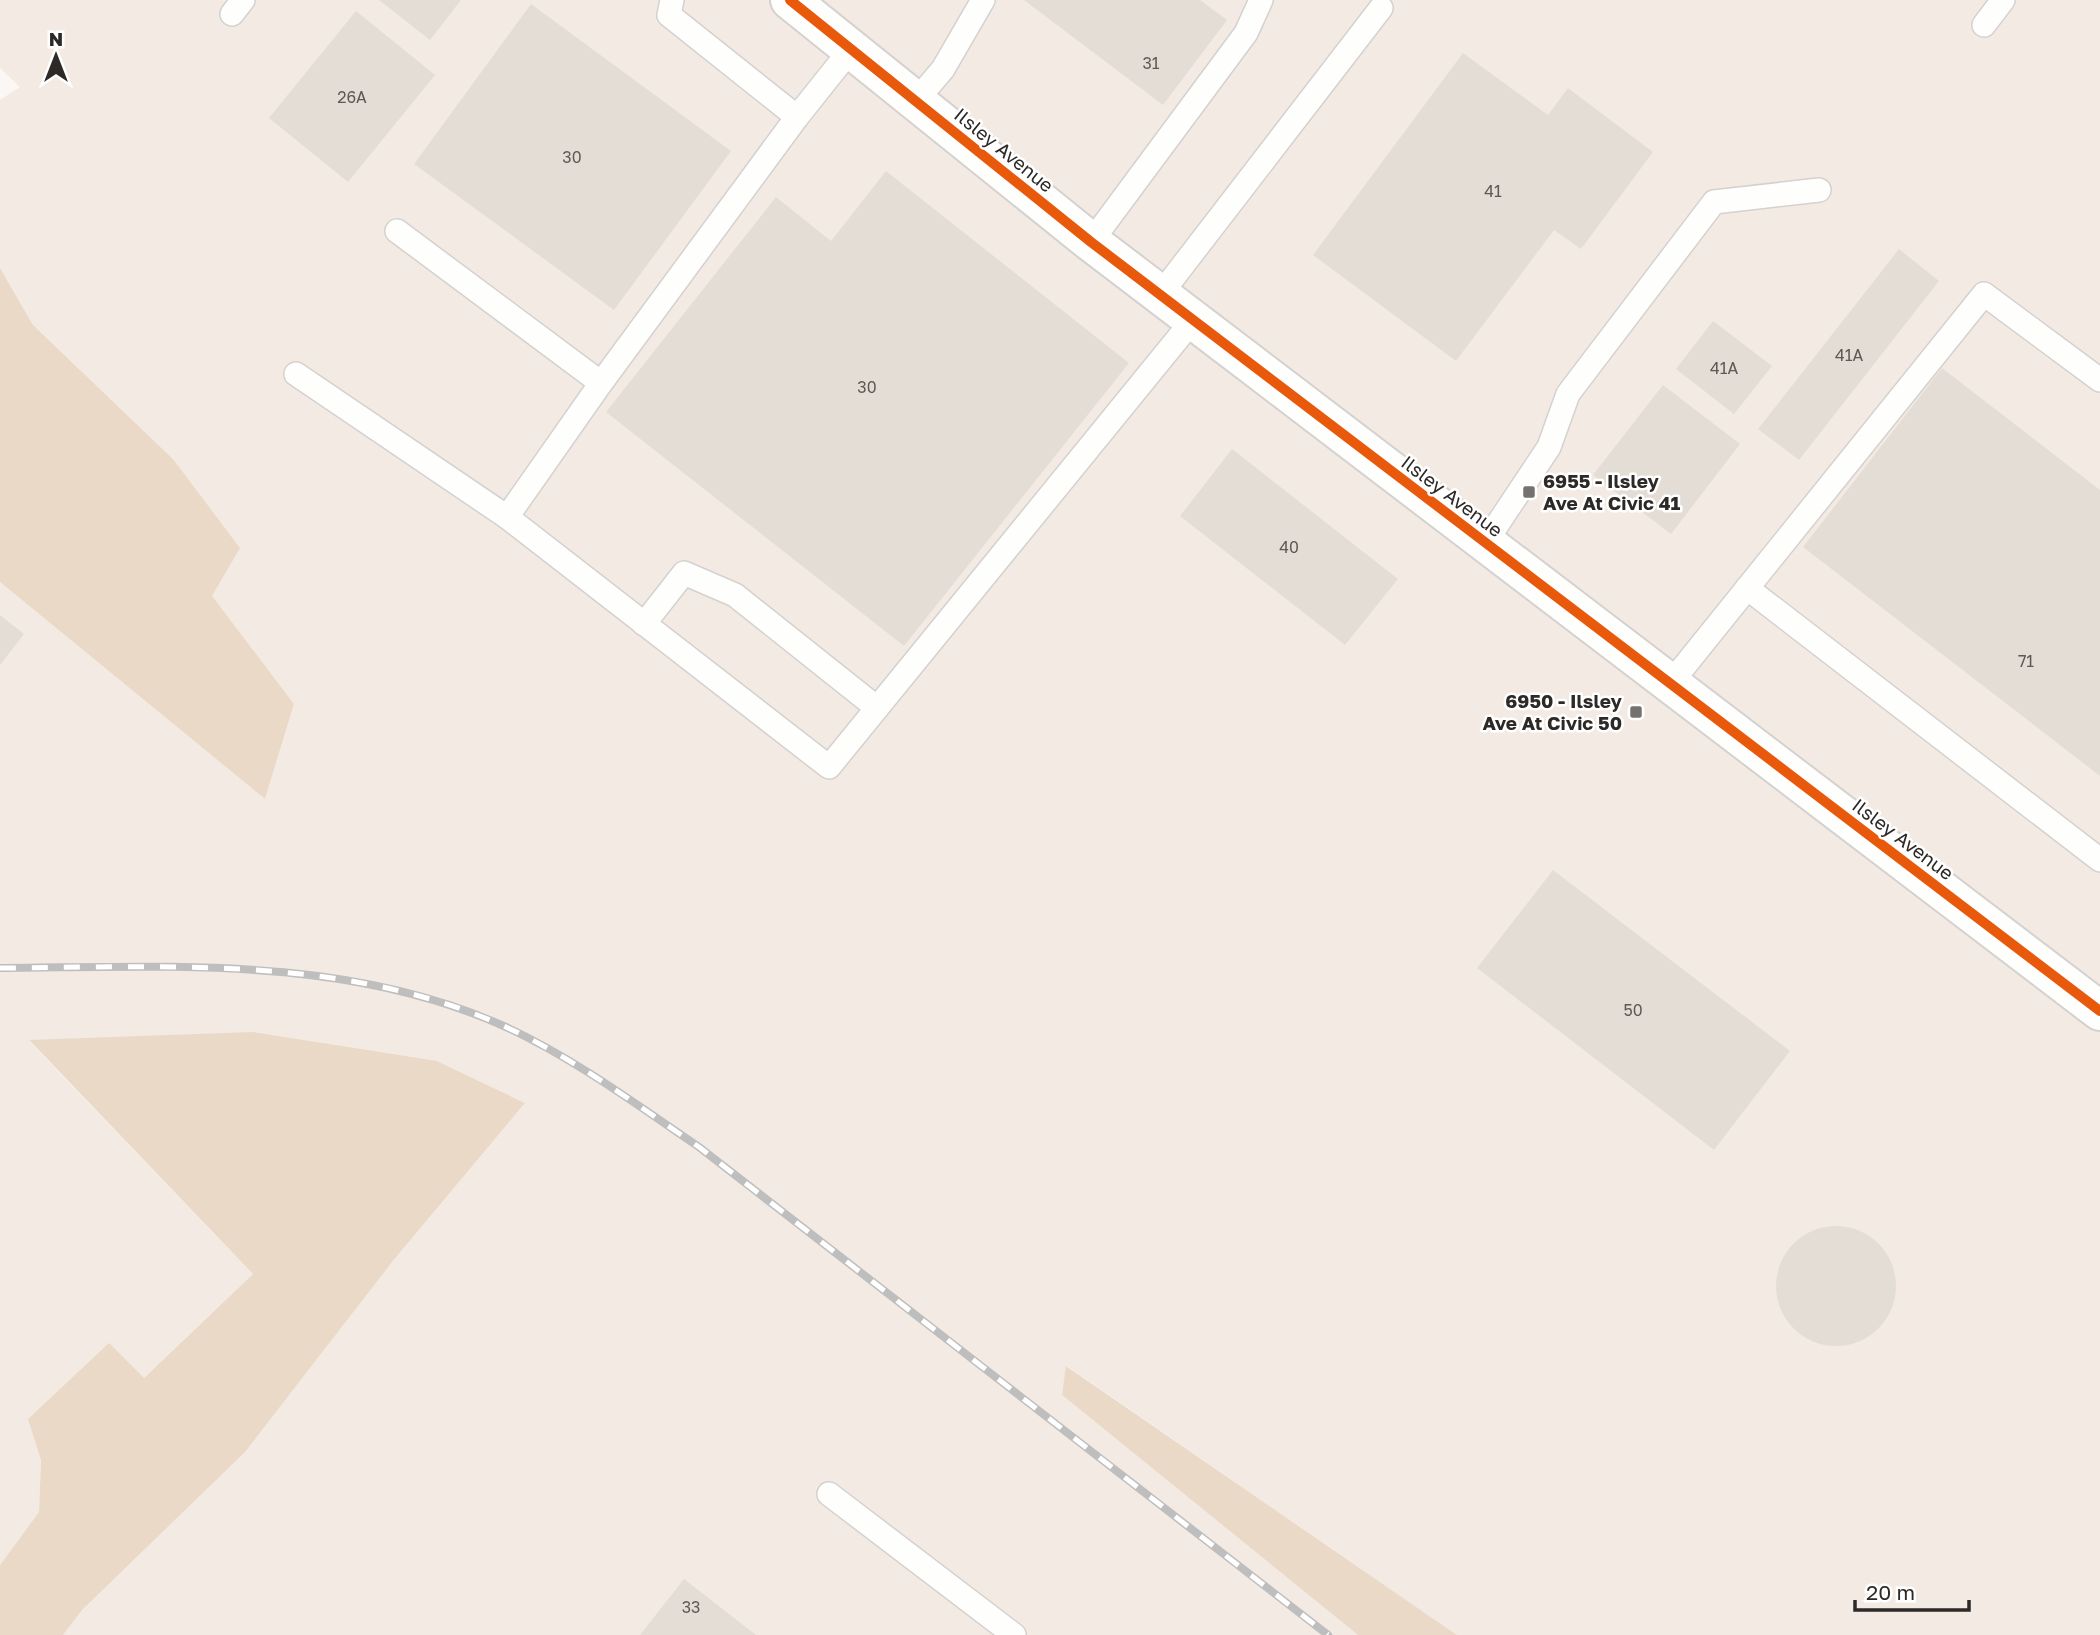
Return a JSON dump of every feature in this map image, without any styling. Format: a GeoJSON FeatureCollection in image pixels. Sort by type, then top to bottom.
{"type":"FeatureCollection","features":[{"type":"Feature","properties":{"kind":"street","name":"Ilsley Avenue"},"geometry":{"type":"LineString","coordinates":[[790,0],[1091,242],[2100,1011]]}},
{"type":"Feature","properties":{"kind":"lane"},"geometry":{"type":"LineString","coordinates":[[672,0],[669,15],[797,117]]}},
{"type":"Feature","properties":{"kind":"lane"},"geometry":{"type":"LineString","coordinates":[[915,102],[943,69],[983,0]]}},
{"type":"Feature","properties":{"kind":"lane"},"geometry":{"type":"LineString","coordinates":[[1091,242],[1246,33],[1261,0]]}},
{"type":"Feature","properties":{"kind":"lane"},"geometry":{"type":"LineString","coordinates":[[1984,25],[2003,0]]}},
{"type":"Feature","properties":{"kind":"lane"},"geometry":{"type":"LineString","coordinates":[[1160,295],[1381,8]]}},
{"type":"Feature","properties":{"kind":"lane"},"geometry":{"type":"LineString","coordinates":[[507,517],[601,383],[797,117],[852,48]]}},
{"type":"Feature","properties":{"kind":"lane"},"geometry":{"type":"LineString","coordinates":[[1485,543],[1549,447],[1568,394],[1714,202],[1819,190]]}},
{"type":"Feature","properties":{"kind":"lane"},"geometry":{"type":"LineString","coordinates":[[397,231],[601,383]]}},
{"type":"Feature","properties":{"kind":"lane"},"geometry":{"type":"LineString","coordinates":[[1670,684],[1984,293],[2100,380]]}},
{"type":"Feature","properties":{"kind":"lane"},"geometry":{"type":"LineString","coordinates":[[296,374],[507,517],[829,767],[1193,320]]}},
{"type":"Feature","properties":{"kind":"lane"},"geometry":{"type":"LineString","coordinates":[[644,624],[684,573],[736,595],[877,708]]}},
{"type":"Feature","properties":{"kind":"lane"},"geometry":{"type":"LineString","coordinates":[[1747,588],[2100,860]]}},
{"type":"Feature","properties":{"kind":"lane"},"geometry":{"type":"LineString","coordinates":[[829,1494],[1014,1635]]}},
{"type":"Feature","properties":{"kind":"shaded area"},"geometry":{"type":"Polygon","coordinates":[[[0,0],[2100,0],[2100,1635],[1457,1635],[1067,1366],[1062,1395],[1358,1635],[63,1635],[83,1609],[392,1262],[525,1103],[437,1061],[29,1041],[253,1274],[143,1379],[41,1460],[39,1512],[0,1565],[0,582],[265,799],[294,704],[211,596],[173,459],[33,325],[0,268],[0,100],[20,87],[0,68],[0,0]]]}},
{"type":"Feature","properties":{"kind":"shaded area"},"geometry":{"type":"Polygon","coordinates":[[[0,268],[33,325],[173,459],[240,548],[212,596],[294,704],[265,799],[0,582],[0,268]]]}},
{"type":"Feature","properties":{"kind":"shaded area"},"geometry":{"type":"Polygon","coordinates":[[[253,1032],[437,1061],[525,1103],[392,1262],[245,1452],[83,1609],[63,1635],[0,1635],[0,1565],[39,1512],[41,1460],[28,1419],[109,1343],[144,1378],[253,1274],[29,1040],[253,1032]]]}},
{"type":"Feature","properties":{"kind":"shaded area"},"geometry":{"type":"Polygon","coordinates":[[[1066,1366],[1457,1635],[1358,1635],[1062,1395],[1066,1366]]]}},
{"type":"Feature","properties":{"kind":"building"},"geometry":{"type":"Polygon","coordinates":[[[379,0],[461,0],[430,40],[379,0]]]}},
{"type":"Feature","properties":{"kind":"building"},"geometry":{"type":"Polygon","coordinates":[[[1024,0],[1200,0],[1227,20],[1163,105],[1024,0]]]}},
{"type":"Feature","properties":{"kind":"building"},"geometry":{"type":"Polygon","coordinates":[[[531,4],[731,151],[614,310],[414,164],[531,4]]]}},
{"type":"Feature","properties":{"kind":"building"},"geometry":{"type":"Polygon","coordinates":[[[356,11],[435,75],[348,182],[269,118],[356,11]]]}},
{"type":"Feature","properties":{"kind":"building"},"geometry":{"type":"Polygon","coordinates":[[[1463,53],[1548,115],[1568,88],[1653,152],[1581,249],[1554,230],[1456,361],[1313,255],[1463,53]]]}},
{"type":"Feature","properties":{"kind":"building"},"geometry":{"type":"Polygon","coordinates":[[[886,171],[1129,363],[904,646],[606,412],[776,197],[831,241],[886,171]]]}},
{"type":"Feature","properties":{"kind":"building"},"geometry":{"type":"Polygon","coordinates":[[[1899,249],[1939,281],[1799,460],[1758,429],[1899,249]]]}},
{"type":"Feature","properties":{"kind":"building"},"geometry":{"type":"Polygon","coordinates":[[[1713,321],[1772,366],[1734,414],[1676,369],[1713,321]]]}},
{"type":"Feature","properties":{"kind":"building"},"geometry":{"type":"Polygon","coordinates":[[[1942,368],[2100,490],[2100,776],[1803,547],[1942,368]]]}},
{"type":"Feature","properties":{"kind":"building"},"geometry":{"type":"Polygon","coordinates":[[[1663,385],[1740,444],[1671,534],[1593,475],[1663,385]]]}},
{"type":"Feature","properties":{"kind":"building"},"geometry":{"type":"Polygon","coordinates":[[[1232,449],[1398,579],[1345,645],[1180,516],[1232,449]]]}},
{"type":"Feature","properties":{"kind":"building"},"geometry":{"type":"Polygon","coordinates":[[[0,615],[24,634],[0,665],[0,615]]]}},
{"type":"Feature","properties":{"kind":"building"},"geometry":{"type":"Polygon","coordinates":[[[1553,870],[1790,1051],[1714,1150],[1477,968],[1553,870]]]}},
{"type":"Feature","properties":{"kind":"building"},"geometry":{"type":"Polygon","coordinates":[[[1836,1226],[1859,1231],[1878,1244],[1891,1263],[1896,1286],[1891,1309],[1878,1328],[1859,1341],[1836,1346],[1813,1341],[1794,1328],[1781,1309],[1776,1286],[1781,1263],[1794,1244],[1813,1231],[1836,1226]]]}},
{"type":"Feature","properties":{"kind":"building"},"geometry":{"type":"Polygon","coordinates":[[[684,1579],[756,1635],[640,1635],[684,1579]]]}},
{"type":"Feature","properties":{"kind":"railway"},"geometry":{"type":"LineString","coordinates":[[0,968],[193,967],[321,976],[384,987],[446,1004],[532,1040],[605,1083],[699,1147],[1328,1635]]}},
{"type":"Feature","properties":{"kind":"cycle path"},"geometry":{"type":"LineString","coordinates":[[790,0],[1091,242],[2100,1011]]}},
{"type":"Feature","properties":{"kind":"place","name":"6955 - Ilsley Ave At Civic 41"},"geometry":{"type":"Point","coordinates":[1529,492]}},
{"type":"Feature","properties":{"kind":"place","name":"6950 - Ilsley Ave At Civic 50"},"geometry":{"type":"Point","coordinates":[1636,712]}}]}
